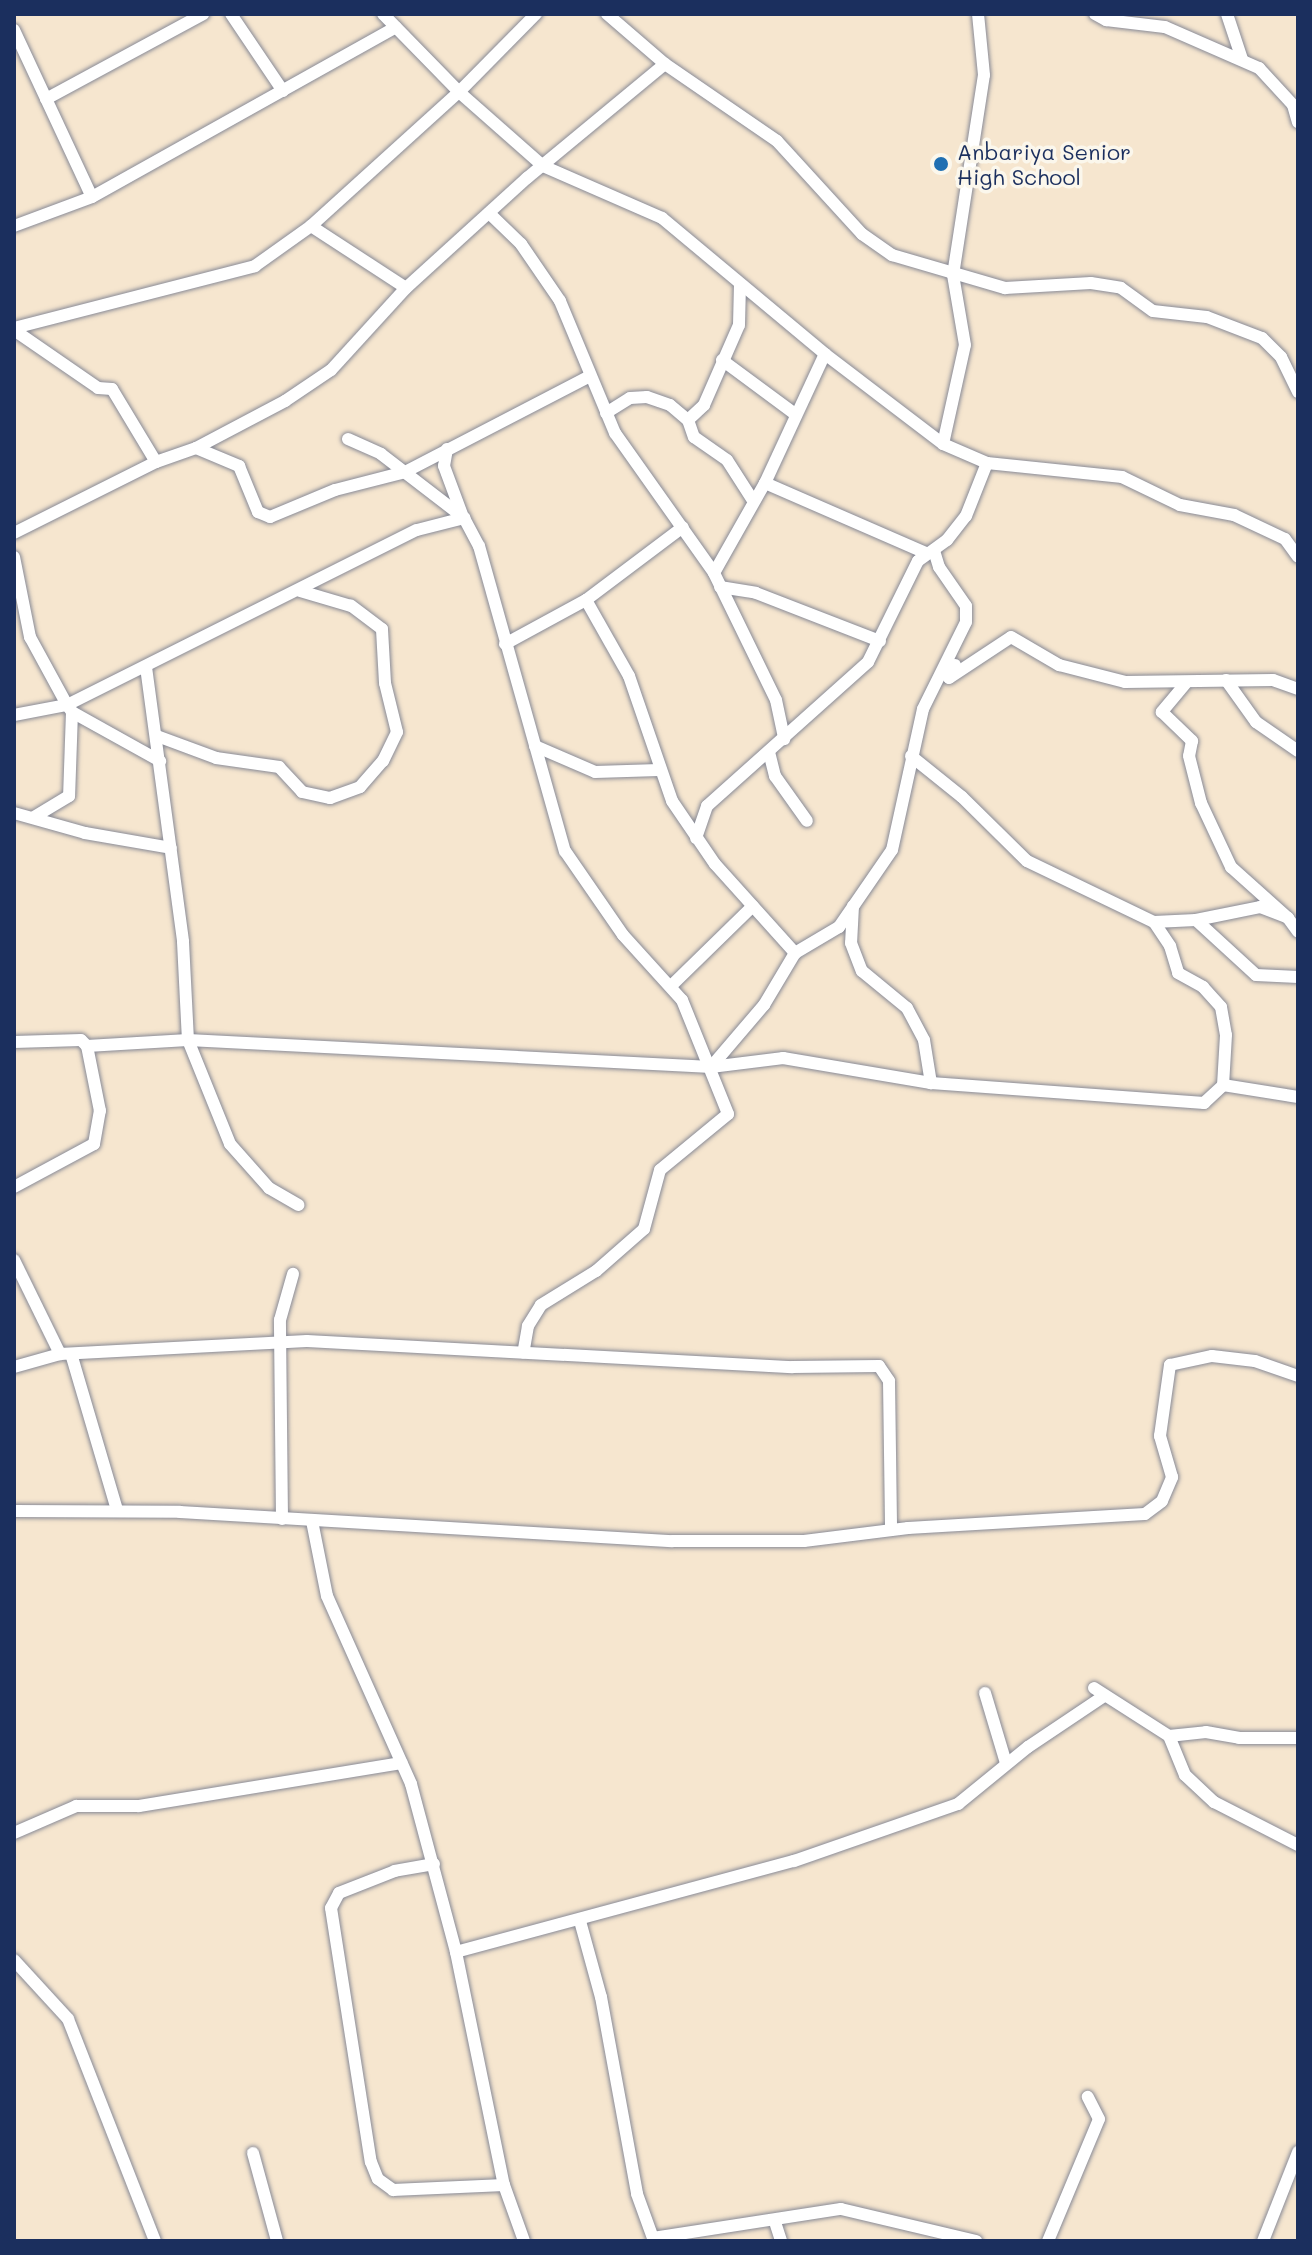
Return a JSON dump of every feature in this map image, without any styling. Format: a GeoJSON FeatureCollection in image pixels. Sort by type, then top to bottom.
{"type":"FeatureCollection","features":[{"type":"Feature","properties":{"kind":"street"},"geometry":{"type":"LineString","coordinates":[[46,99],[203,14]]}},
{"type":"Feature","properties":{"kind":"street"},"geometry":{"type":"LineString","coordinates":[[231,14],[283,91]]}},
{"type":"Feature","properties":{"kind":"street"},"geometry":{"type":"LineString","coordinates":[[383,14],[459,92],[543,166],[662,218],[825,354],[943,444],[987,463],[1122,477],[1180,505],[1234,515],[1285,539],[1298,557]]}},
{"type":"Feature","properties":{"kind":"street"},"geometry":{"type":"LineString","coordinates":[[14,329],[234,275],[275,254],[311,226],[459,92],[536,14]]}},
{"type":"Feature","properties":{"kind":"street"},"geometry":{"type":"LineString","coordinates":[[607,14],[665,64],[777,141],[862,234],[892,255],[1005,288],[1091,283],[1121,288],[1153,311],[1207,317],[1262,338],[1281,357],[1298,392]]}},
{"type":"Feature","properties":{"kind":"street"},"geometry":{"type":"LineString","coordinates":[[943,444],[965,345],[953,275],[984,75],[978,14]]}},
{"type":"Feature","properties":{"kind":"street"},"geometry":{"type":"LineString","coordinates":[[1095,14],[1106,20],[1165,27],[1259,68],[1293,105],[1298,122]]}},
{"type":"Feature","properties":{"kind":"street"},"geometry":{"type":"LineString","coordinates":[[1227,14],[1242,59]]}},
{"type":"Feature","properties":{"kind":"street"},"geometry":{"type":"LineString","coordinates":[[14,226],[92,197],[396,27]]}},
{"type":"Feature","properties":{"kind":"street"},"geometry":{"type":"LineString","coordinates":[[14,30],[92,197]]}},
{"type":"Feature","properties":{"kind":"street"},"geometry":{"type":"LineString","coordinates":[[14,533],[156,462],[196,448],[285,401],[331,370],[406,288],[543,166],[665,64]]}},
{"type":"Feature","properties":{"kind":"street"},"geometry":{"type":"LineString","coordinates":[[489,213],[546,276],[615,433],[714,573],[776,700],[784,739]]}},
{"type":"Feature","properties":{"kind":"street"},"geometry":{"type":"LineString","coordinates":[[311,226],[406,288]]}},
{"type":"Feature","properties":{"kind":"street"},"geometry":{"type":"LineString","coordinates":[[688,420],[704,405],[739,325],[740,285]]}},
{"type":"Feature","properties":{"kind":"street"},"geometry":{"type":"LineString","coordinates":[[14,329],[98,388],[112,389],[156,462]]}},
{"type":"Feature","properties":{"kind":"street"},"geometry":{"type":"LineString","coordinates":[[714,573],[752,499],[765,483],[825,354]]}},
{"type":"Feature","properties":{"kind":"street"},"geometry":{"type":"LineString","coordinates":[[722,360],[795,414]]}},
{"type":"Feature","properties":{"kind":"street"},"geometry":{"type":"LineString","coordinates":[[196,448],[239,466],[263,516],[405,472],[588,377]]}},
{"type":"Feature","properties":{"kind":"street"},"geometry":{"type":"LineString","coordinates":[[606,413],[630,398],[647,397],[670,405],[688,420],[694,437],[727,460],[752,499]]}},
{"type":"Feature","properties":{"kind":"street"},"geometry":{"type":"LineString","coordinates":[[348,439],[405,472],[464,518]]}},
{"type":"Feature","properties":{"kind":"street"},"geometry":{"type":"LineString","coordinates":[[447,449],[444,466],[464,518],[476,537],[557,831],[577,871],[623,935],[672,985],[711,1067],[728,1114],[660,1170],[644,1229],[596,1271],[541,1305],[528,1326],[523,1353]]}},
{"type":"Feature","properties":{"kind":"street"},"geometry":{"type":"LineString","coordinates":[[696,838],[707,806],[860,671],[930,552],[966,516],[987,463]]}},
{"type":"Feature","properties":{"kind":"street"},"geometry":{"type":"LineString","coordinates":[[765,483],[930,552],[966,606],[961,653],[949,678],[1011,637],[1059,665],[1125,682],[1273,680],[1298,689]]}},
{"type":"Feature","properties":{"kind":"street"},"geometry":{"type":"LineString","coordinates":[[14,715],[69,708],[417,530],[464,518]]}},
{"type":"Feature","properties":{"kind":"street"},"geometry":{"type":"LineString","coordinates":[[505,644],[586,600],[683,527]]}},
{"type":"Feature","properties":{"kind":"street"},"geometry":{"type":"LineString","coordinates":[[14,557],[30,637],[69,708],[69,796],[34,817]]}},
{"type":"Feature","properties":{"kind":"street"},"geometry":{"type":"LineString","coordinates":[[720,587],[756,593],[880,641]]}},
{"type":"Feature","properties":{"kind":"street"},"geometry":{"type":"LineString","coordinates":[[157,736],[216,758],[279,767],[302,792],[330,798],[360,787],[383,761],[397,732],[385,683],[382,629],[351,606],[300,591]]}},
{"type":"Feature","properties":{"kind":"street"},"geometry":{"type":"LineString","coordinates":[[586,600],[629,676],[659,770],[696,838],[795,953]]}},
{"type":"Feature","properties":{"kind":"street"},"geometry":{"type":"LineString","coordinates":[[711,1067],[756,1015],[795,953],[839,927],[854,899],[892,850],[903,815],[911,756],[923,709],[966,622]]}},
{"type":"Feature","properties":{"kind":"street"},"geometry":{"type":"LineString","coordinates":[[146,667],[171,848],[188,1040],[230,1144],[269,1188],[298,1205]]}},
{"type":"Feature","properties":{"kind":"street"},"geometry":{"type":"LineString","coordinates":[[1226,680],[1256,722],[1298,751]]}},
{"type":"Feature","properties":{"kind":"street"},"geometry":{"type":"LineString","coordinates":[[1186,683],[1162,712],[1192,741],[1189,756],[1201,803],[1231,867],[1288,918],[1298,932]]}},
{"type":"Feature","properties":{"kind":"street"},"geometry":{"type":"LineString","coordinates":[[69,708],[160,761]]}},
{"type":"Feature","properties":{"kind":"street"},"geometry":{"type":"LineString","coordinates":[[535,746],[595,772],[659,770]]}},
{"type":"Feature","properties":{"kind":"street"},"geometry":{"type":"LineString","coordinates":[[769,752],[775,776],[807,821]]}},
{"type":"Feature","properties":{"kind":"street"},"geometry":{"type":"LineString","coordinates":[[911,756],[962,797],[1027,861],[1154,922],[1196,920],[1260,907],[1288,918]]}},
{"type":"Feature","properties":{"kind":"street"},"geometry":{"type":"LineString","coordinates":[[14,813],[85,833],[171,848]]}},
{"type":"Feature","properties":{"kind":"street"},"geometry":{"type":"LineString","coordinates":[[854,899],[851,943],[857,961],[913,1018],[924,1040],[931,1083]]}},
{"type":"Feature","properties":{"kind":"street"},"geometry":{"type":"LineString","coordinates":[[672,985],[753,906]]}},
{"type":"Feature","properties":{"kind":"street"},"geometry":{"type":"LineString","coordinates":[[1196,920],[1256,975],[1298,977]]}},
{"type":"Feature","properties":{"kind":"street"},"geometry":{"type":"LineString","coordinates":[[87,1046],[188,1040],[711,1067],[783,1058],[931,1083],[1204,1103],[1223,1085],[1226,1035],[1221,1007],[1203,987],[1178,973],[1170,946],[1154,922]]}},
{"type":"Feature","properties":{"kind":"street"},"geometry":{"type":"LineString","coordinates":[[14,1042],[81,1040],[87,1046],[100,1111],[94,1144],[14,1187]]}},
{"type":"Feature","properties":{"kind":"street"},"geometry":{"type":"LineString","coordinates":[[1223,1085],[1298,1097]]}},
{"type":"Feature","properties":{"kind":"street"},"geometry":{"type":"LineString","coordinates":[[14,1260],[66,1355],[117,1510]]}},
{"type":"Feature","properties":{"kind":"street"},"geometry":{"type":"LineString","coordinates":[[282,1519],[280,1320],[293,1274]]}},
{"type":"Feature","properties":{"kind":"street"},"geometry":{"type":"LineString","coordinates":[[14,1367],[89,1351],[281,1342],[879,1366],[889,1381],[891,1530]]}},
{"type":"Feature","properties":{"kind":"street"},"geometry":{"type":"LineString","coordinates":[[14,1511],[117,1510],[672,1541],[804,1541],[891,1530],[1145,1514],[1162,1501],[1172,1477],[1160,1436],[1170,1365],[1212,1356],[1255,1361],[1298,1376]]}},
{"type":"Feature","properties":{"kind":"street"},"geometry":{"type":"LineString","coordinates":[[312,1521],[327,1596],[401,1763],[434,1864],[456,1952],[504,2185],[524,2241]]}},
{"type":"Feature","properties":{"kind":"street"},"geometry":{"type":"LineString","coordinates":[[456,1952],[794,1861],[958,1804],[1099,1692],[1169,1736],[1185,1775],[1214,1802],[1298,1845]]}},
{"type":"Feature","properties":{"kind":"street"},"geometry":{"type":"LineString","coordinates":[[985,1693],[1006,1763]]}},
{"type":"Feature","properties":{"kind":"street"},"geometry":{"type":"LineString","coordinates":[[1169,1736],[1196,1732],[1298,1738]]}},
{"type":"Feature","properties":{"kind":"street"},"geometry":{"type":"LineString","coordinates":[[14,1833],[76,1806],[139,1806],[401,1763]]}},
{"type":"Feature","properties":{"kind":"street"},"geometry":{"type":"LineString","coordinates":[[434,1864],[395,1871],[339,1893],[331,1908],[371,2162],[378,2179],[393,2190],[504,2185]]}},
{"type":"Feature","properties":{"kind":"street"},"geometry":{"type":"LineString","coordinates":[[580,1921],[611,2044],[637,2194],[653,2240],[841,2209],[976,2241]]}},
{"type":"Feature","properties":{"kind":"street"},"geometry":{"type":"LineString","coordinates":[[14,1960],[68,2019],[115,2149],[155,2241]]}},
{"type":"Feature","properties":{"kind":"street"},"geometry":{"type":"LineString","coordinates":[[1048,2241],[1099,2119],[1088,2097]]}},
{"type":"Feature","properties":{"kind":"street"},"geometry":{"type":"LineString","coordinates":[[1263,2241],[1298,2152]]}},
{"type":"Feature","properties":{"kind":"street"},"geometry":{"type":"LineString","coordinates":[[253,2153],[277,2241]]}},
{"type":"Feature","properties":{"kind":"street"},"geometry":{"type":"LineString","coordinates":[[775,2222],[781,2241]]}},
{"type":"Feature","properties":{"kind":"place","name":"Anbariya Senior High School"},"geometry":{"type":"Point","coordinates":[941,164]}}]}
